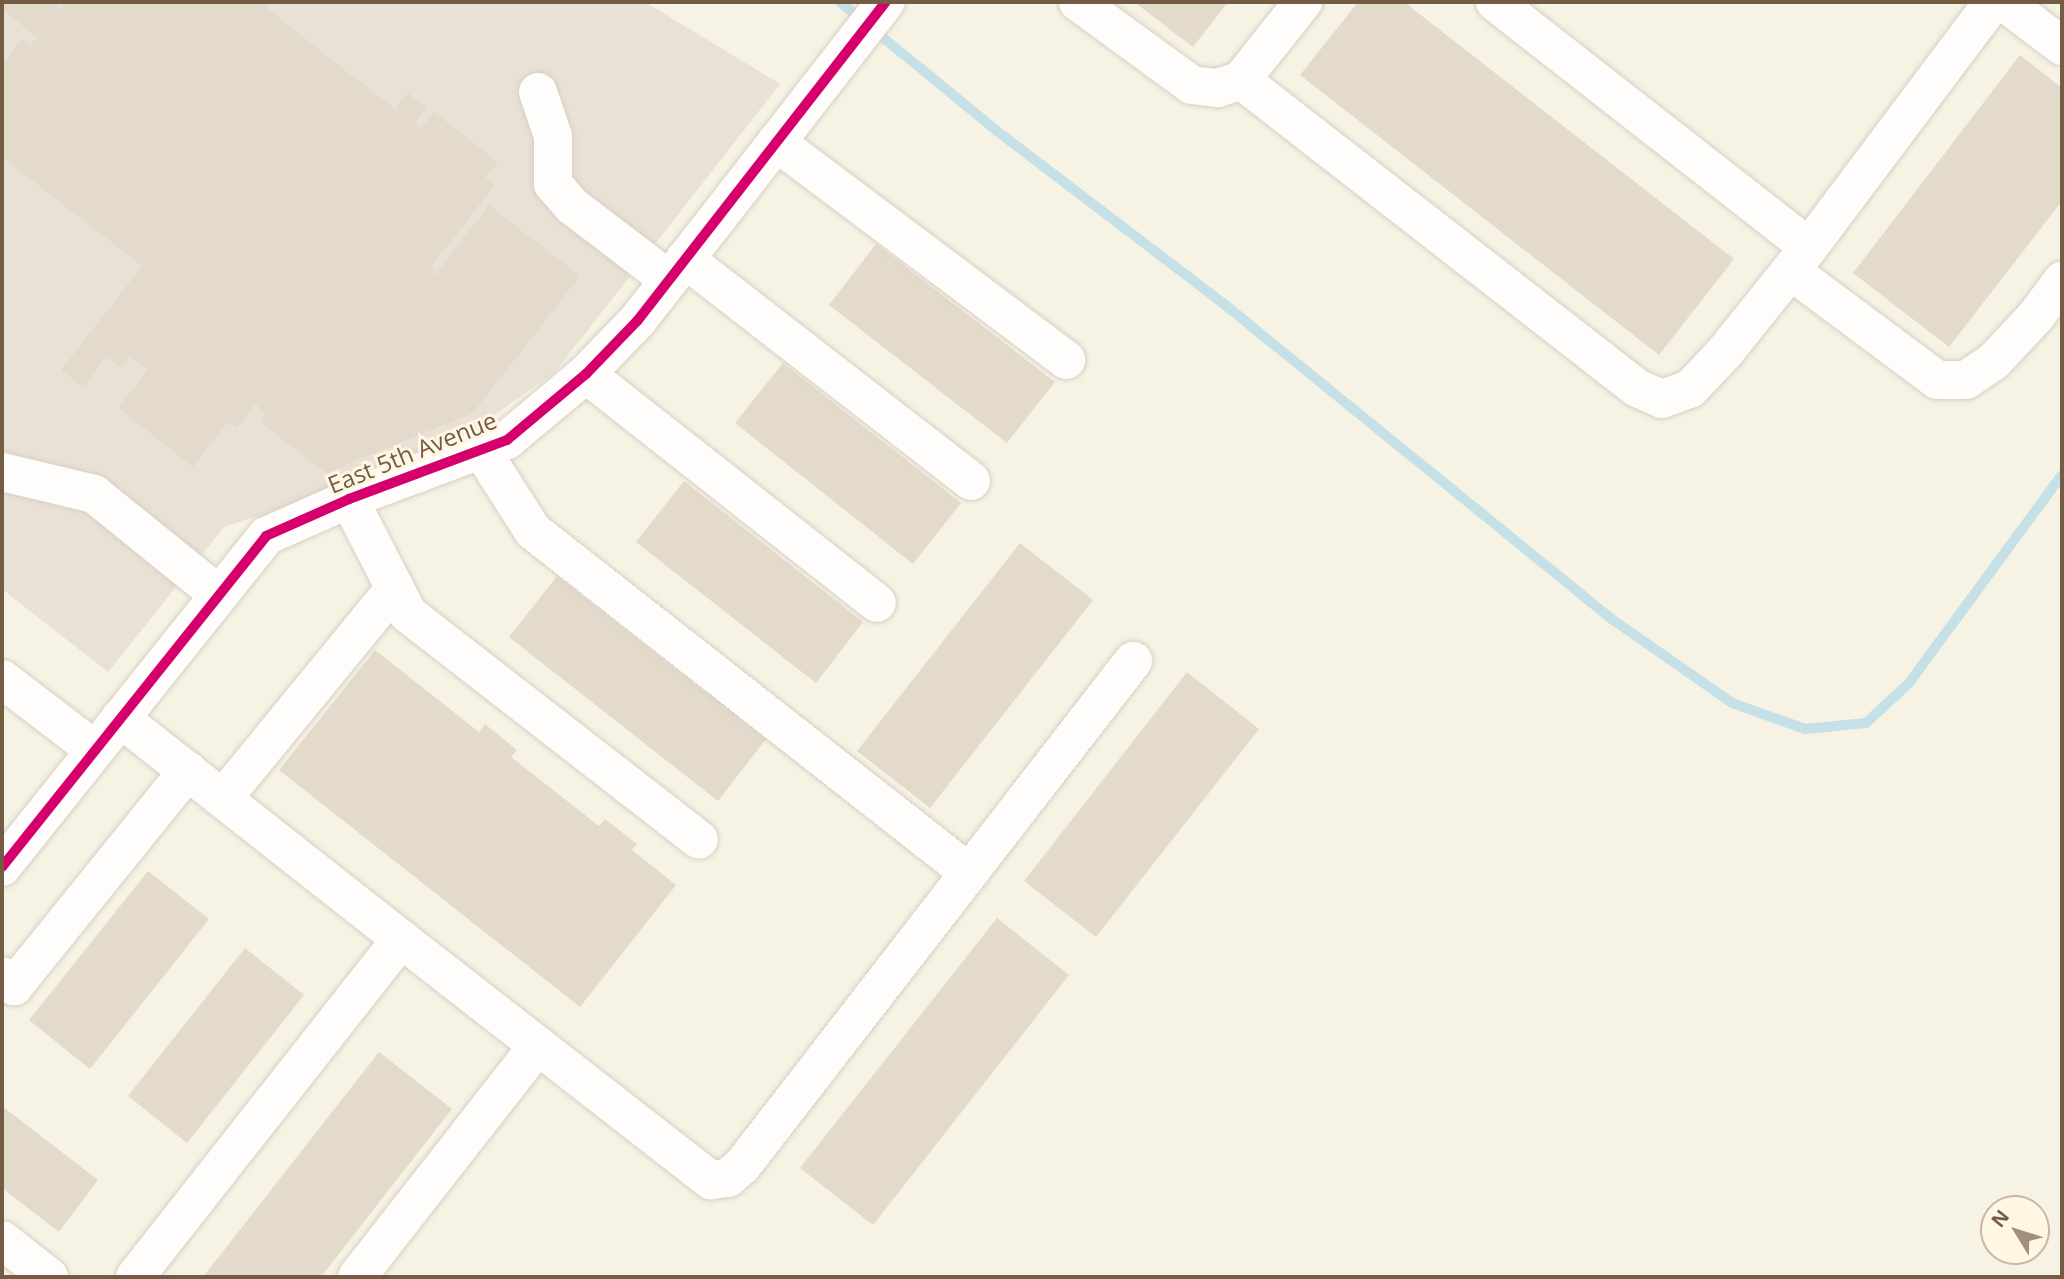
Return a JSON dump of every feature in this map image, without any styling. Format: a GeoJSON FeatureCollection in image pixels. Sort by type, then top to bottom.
{"type":"FeatureCollection","features":[{"type":"Feature","properties":{"kind":"street","name":"East 5th Avenue"},"geometry":{"type":"LineString","coordinates":[[2,867],[266,536],[349,499],[482,452],[506,440],[586,374],[638,320],[886,2]]}},
{"type":"Feature","properties":{"kind":"street"},"geometry":{"type":"LineString","coordinates":[[1078,2],[1192,85],[1218,88],[1241,80],[1303,2]]}},
{"type":"Feature","properties":{"kind":"street"},"geometry":{"type":"LineString","coordinates":[[1495,2],[1800,259],[1937,380],[1966,380],[1993,362],[2036,316],[2062,281]]}},
{"type":"Feature","properties":{"kind":"street"},"geometry":{"type":"LineString","coordinates":[[1241,80],[1637,388],[1662,399],[1690,389],[1725,352],[1800,259],[1993,2]]}},
{"type":"Feature","properties":{"kind":"street"},"geometry":{"type":"LineString","coordinates":[[2004,2],[2062,46]]}},
{"type":"Feature","properties":{"kind":"street"},"geometry":{"type":"LineString","coordinates":[[538,92],[553,136],[553,184],[572,206],[677,270],[971,481]]}},
{"type":"Feature","properties":{"kind":"street"},"geometry":{"type":"LineString","coordinates":[[776,142],[1066,360]]}},
{"type":"Feature","properties":{"kind":"street"},"geometry":{"type":"LineString","coordinates":[[586,374],[877,603]]}},
{"type":"Feature","properties":{"kind":"street"},"geometry":{"type":"LineString","coordinates":[[482,452],[533,531],[968,872]]}},
{"type":"Feature","properties":{"kind":"street"},"geometry":{"type":"LineString","coordinates":[[2,472],[94,494],[219,595]]}},
{"type":"Feature","properties":{"kind":"street"},"geometry":{"type":"LineString","coordinates":[[349,499],[408,614],[699,839]]}},
{"type":"Feature","properties":{"kind":"street"},"geometry":{"type":"LineString","coordinates":[[224,797],[395,589]]}},
{"type":"Feature","properties":{"kind":"street"},"geometry":{"type":"LineString","coordinates":[[121,718],[712,1180],[728,1178],[742,1166],[1133,661]]}},
{"type":"Feature","properties":{"kind":"street"},"geometry":{"type":"LineString","coordinates":[[2,678],[95,750]]}},
{"type":"Feature","properties":{"kind":"street"},"geometry":{"type":"LineString","coordinates":[[2,976],[14,986],[188,770]]}},
{"type":"Feature","properties":{"kind":"street"},"geometry":{"type":"LineString","coordinates":[[135,1277],[401,939]]}},
{"type":"Feature","properties":{"kind":"street"},"geometry":{"type":"LineString","coordinates":[[356,1277],[538,1045]]}},
{"type":"Feature","properties":{"kind":"street"},"geometry":{"type":"LineString","coordinates":[[2,1240],[49,1277]]}},
{"type":"Feature","properties":{"kind":"shaded area"},"geometry":{"type":"Polygon","coordinates":[[[2,2],[645,2],[780,84],[555,372],[476,428],[299,503],[224,527],[108,672],[2,589],[2,2]]]}},
{"type":"Feature","properties":{"kind":"building"},"geometry":{"type":"Polygon","coordinates":[[[2,2],[53,2],[61,8],[65,2],[271,2],[266,8],[395,109],[408,93],[427,108],[414,124],[421,129],[434,112],[498,162],[485,178],[495,185],[431,267],[435,271],[433,274],[435,275],[489,205],[580,276],[473,413],[326,473],[260,422],[266,413],[255,404],[237,428],[228,422],[193,467],[118,408],[148,370],[130,356],[121,367],[106,357],[83,387],[61,370],[142,266],[2,157],[2,65],[22,39],[30,46],[37,37],[2,10],[2,2]]]}},
{"type":"Feature","properties":{"kind":"building"},"geometry":{"type":"Polygon","coordinates":[[[1134,2],[1228,2],[1193,47],[1134,2]]]}},
{"type":"Feature","properties":{"kind":"building"},"geometry":{"type":"Polygon","coordinates":[[[1358,2],[1404,2],[1734,259],[1659,355],[1300,75],[1358,2]]]}},
{"type":"Feature","properties":{"kind":"building"},"geometry":{"type":"Polygon","coordinates":[[[2020,55],[2062,88],[2062,201],[1949,347],[1853,273],[2020,55]]]}},
{"type":"Feature","properties":{"kind":"building"},"geometry":{"type":"Polygon","coordinates":[[[876,244],[1055,382],[1007,443],[829,305],[876,244]]]}},
{"type":"Feature","properties":{"kind":"building"},"geometry":{"type":"Polygon","coordinates":[[[783,363],[961,503],[913,564],[735,423],[783,363]]]}},
{"type":"Feature","properties":{"kind":"building"},"geometry":{"type":"Polygon","coordinates":[[[684,481],[863,622],[816,683],[636,542],[684,481]]]}},
{"type":"Feature","properties":{"kind":"building"},"geometry":{"type":"Polygon","coordinates":[[[1020,543],[1093,600],[930,808],[857,751],[1020,543]]]}},
{"type":"Feature","properties":{"kind":"building"},"geometry":{"type":"Polygon","coordinates":[[[557,576],[706,693],[711,686],[742,711],[737,717],[766,739],[718,801],[509,637],[557,576]]]}},
{"type":"Feature","properties":{"kind":"building"},"geometry":{"type":"Polygon","coordinates":[[[375,650],[479,732],[485,724],[517,750],[511,757],[599,826],[605,819],[637,844],[632,850],[676,885],[580,1007],[279,770],[375,650]]]}},
{"type":"Feature","properties":{"kind":"building"},"geometry":{"type":"Polygon","coordinates":[[[1187,672],[1259,729],[1096,937],[1024,881],[1187,672]]]}},
{"type":"Feature","properties":{"kind":"building"},"geometry":{"type":"Polygon","coordinates":[[[148,871],[209,919],[90,1069],[29,1020],[148,871]]]}},
{"type":"Feature","properties":{"kind":"building"},"geometry":{"type":"Polygon","coordinates":[[[997,918],[1069,975],[873,1225],[800,1168],[997,918]]]}},
{"type":"Feature","properties":{"kind":"building"},"geometry":{"type":"Polygon","coordinates":[[[245,948],[304,995],[187,1143],[128,1096],[245,948]]]}},
{"type":"Feature","properties":{"kind":"building"},"geometry":{"type":"Polygon","coordinates":[[[379,1052],[452,1109],[321,1277],[203,1277],[379,1052]]]}},
{"type":"Feature","properties":{"kind":"building"},"geometry":{"type":"Polygon","coordinates":[[[2,1106],[98,1180],[59,1232],[2,1188],[2,1106]]]}},
{"type":"Feature","properties":{"kind":"waterway"},"geometry":{"type":"LineString","coordinates":[[840,2],[864,21]]}},
{"type":"Feature","properties":{"kind":"waterway"},"geometry":{"type":"LineString","coordinates":[[875,31],[997,131],[1229,308],[1616,622],[1732,703],[1805,729],[1866,723],[1909,683],[2062,475]]}},
{"type":"Feature","properties":{"kind":"cycle path"},"geometry":{"type":"LineString","coordinates":[[2,867],[266,536],[349,499],[507,440],[586,374],[638,320],[886,2]]}}]}
